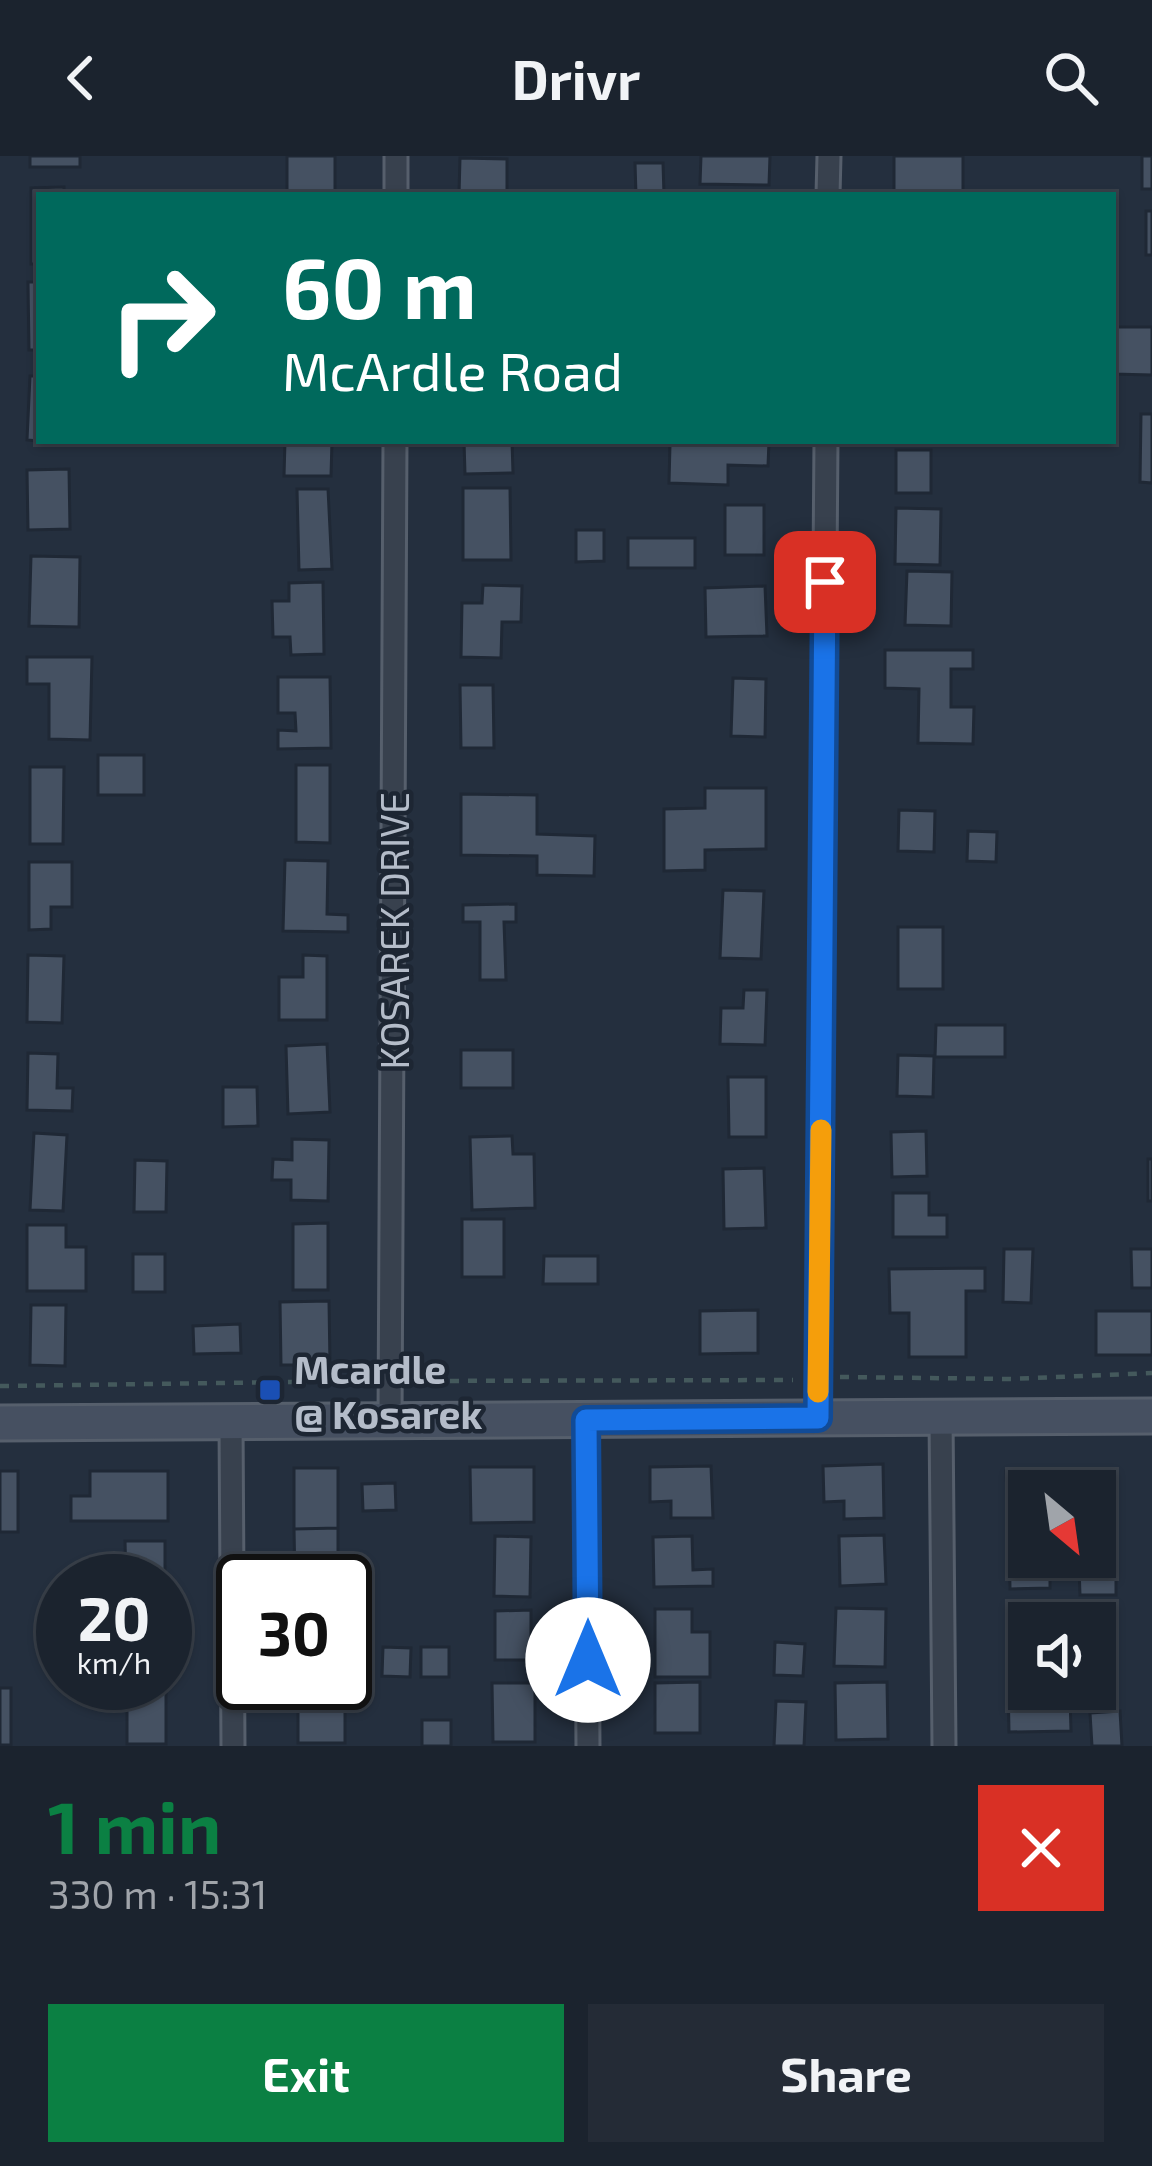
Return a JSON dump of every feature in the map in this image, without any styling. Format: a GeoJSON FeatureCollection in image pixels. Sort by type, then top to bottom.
{"type":"FeatureCollection","features":[{"type":"Feature","properties":{"kind":"main road"},"geometry":{"type":"LineString","coordinates":[[0,1423],[1152,1416]]}},
{"type":"Feature","properties":{"kind":"street"},"geometry":{"type":"LineString","coordinates":[[396,156],[396,192]]}},
{"type":"Feature","properties":{"kind":"street"},"geometry":{"type":"LineString","coordinates":[[828,192],[829,156]]}},
{"type":"Feature","properties":{"kind":"street","name":"KOSAREK DRIVE"},"geometry":{"type":"LineString","coordinates":[[390,1421],[395,444]]}},
{"type":"Feature","properties":{"kind":"street"},"geometry":{"type":"LineString","coordinates":[[818,1418],[826,444]]}},
{"type":"Feature","properties":{"kind":"street"},"geometry":{"type":"LineString","coordinates":[[940,1418],[944,1746]]}},
{"type":"Feature","properties":{"kind":"street"},"geometry":{"type":"LineString","coordinates":[[586,1420],[588,1746]]}},
{"type":"Feature","properties":{"kind":"street"},"geometry":{"type":"LineString","coordinates":[[231,1422],[233,1746]]}},
{"type":"Feature","properties":{"kind":"path"},"geometry":{"type":"LineString","coordinates":[[0,1386],[853,1376],[1011,1379],[1152,1373]]}},
{"type":"Feature","properties":{"kind":"building"},"geometry":{"type":"Polygon","coordinates":[[[30,156],[80,156],[80,167],[30,167],[30,156]]]}},
{"type":"Feature","properties":{"kind":"building"},"geometry":{"type":"Polygon","coordinates":[[[287,156],[335,156],[335,192],[287,192],[287,156]]]}},
{"type":"Feature","properties":{"kind":"building"},"geometry":{"type":"Polygon","coordinates":[[[701,156],[770,156],[769,185],[700,184],[701,156]]]}},
{"type":"Feature","properties":{"kind":"building"},"geometry":{"type":"Polygon","coordinates":[[[894,156],[963,156],[963,192],[894,192],[894,156]]]}},
{"type":"Feature","properties":{"kind":"building"},"geometry":{"type":"Polygon","coordinates":[[[1142,156],[1152,156],[1152,189],[1142,189],[1142,156]]]}},
{"type":"Feature","properties":{"kind":"building"},"geometry":{"type":"Polygon","coordinates":[[[460,158],[507,159],[507,192],[459,192],[460,158]]]}},
{"type":"Feature","properties":{"kind":"building"},"geometry":{"type":"Polygon","coordinates":[[[635,163],[663,163],[664,192],[636,192],[635,163]]]}},
{"type":"Feature","properties":{"kind":"building"},"geometry":{"type":"Polygon","coordinates":[[[64,187],[64,192],[36,192],[36,264],[31,264],[31,188],[64,187]]]}},
{"type":"Feature","properties":{"kind":"building"},"geometry":{"type":"Polygon","coordinates":[[[1146,211],[1152,211],[1152,255],[1146,255],[1146,211]]]}},
{"type":"Feature","properties":{"kind":"building"},"geometry":{"type":"Polygon","coordinates":[[[28,282],[36,282],[36,350],[29,350],[28,282]]]}},
{"type":"Feature","properties":{"kind":"building"},"geometry":{"type":"Polygon","coordinates":[[[1116,327],[1152,327],[1152,375],[1116,374],[1116,327]]]}},
{"type":"Feature","properties":{"kind":"building"},"geometry":{"type":"Polygon","coordinates":[[[30,376],[36,376],[36,441],[27,440],[30,376]]]}},
{"type":"Feature","properties":{"kind":"building"},"geometry":{"type":"Polygon","coordinates":[[[1141,414],[1152,414],[1152,483],[1140,482],[1141,414]]]}},
{"type":"Feature","properties":{"kind":"building"},"geometry":{"type":"Polygon","coordinates":[[[285,444],[332,444],[331,476],[284,476],[285,444]]]}},
{"type":"Feature","properties":{"kind":"building"},"geometry":{"type":"Polygon","coordinates":[[[464,444],[512,444],[513,473],[465,474],[464,444]]]}},
{"type":"Feature","properties":{"kind":"building"},"geometry":{"type":"Polygon","coordinates":[[[670,444],[769,444],[768,466],[728,465],[728,485],[669,483],[670,444]]]}},
{"type":"Feature","properties":{"kind":"building"},"geometry":{"type":"Polygon","coordinates":[[[896,450],[931,450],[931,493],[896,493],[896,450]]]}},
{"type":"Feature","properties":{"kind":"building"},"geometry":{"type":"Polygon","coordinates":[[[69,469],[70,529],[28,530],[27,470],[69,469]]]}},
{"type":"Feature","properties":{"kind":"building"},"geometry":{"type":"Polygon","coordinates":[[[463,488],[510,488],[511,560],[463,560],[463,488]]]}},
{"type":"Feature","properties":{"kind":"building"},"geometry":{"type":"Polygon","coordinates":[[[297,489],[328,489],[332,569],[299,570],[297,489]]]}},
{"type":"Feature","properties":{"kind":"building"},"geometry":{"type":"Polygon","coordinates":[[[725,505],[764,505],[764,555],[725,555],[725,505]]]}},
{"type":"Feature","properties":{"kind":"building"},"geometry":{"type":"Polygon","coordinates":[[[896,508],[941,509],[940,565],[895,564],[896,508]]]}},
{"type":"Feature","properties":{"kind":"building"},"geometry":{"type":"Polygon","coordinates":[[[576,530],[604,530],[604,561],[576,562],[576,530]]]}},
{"type":"Feature","properties":{"kind":"building"},"geometry":{"type":"Polygon","coordinates":[[[628,538],[695,538],[695,568],[628,568],[628,538]]]}},
{"type":"Feature","properties":{"kind":"building"},"geometry":{"type":"Polygon","coordinates":[[[31,556],[80,557],[79,627],[29,626],[31,556]]]}},
{"type":"Feature","properties":{"kind":"building"},"geometry":{"type":"Polygon","coordinates":[[[907,571],[952,572],[951,626],[905,625],[907,571]]]}},
{"type":"Feature","properties":{"kind":"building"},"geometry":{"type":"Polygon","coordinates":[[[323,582],[324,654],[291,655],[290,637],[273,637],[272,601],[289,601],[289,583],[323,582]]]}},
{"type":"Feature","properties":{"kind":"building"},"geometry":{"type":"Polygon","coordinates":[[[483,585],[522,586],[521,622],[502,622],[501,658],[461,657],[462,603],[482,603],[483,585]]]}},
{"type":"Feature","properties":{"kind":"building"},"geometry":{"type":"Polygon","coordinates":[[[765,586],[767,636],[706,637],[705,588],[765,586]]]}},
{"type":"Feature","properties":{"kind":"building"},"geometry":{"type":"Polygon","coordinates":[[[885,650],[973,650],[973,669],[951,669],[951,707],[974,707],[973,744],[918,743],[919,689],[885,688],[885,650]]]}},
{"type":"Feature","properties":{"kind":"building"},"geometry":{"type":"Polygon","coordinates":[[[27,657],[92,657],[90,740],[49,739],[49,684],[27,684],[27,657]]]}},
{"type":"Feature","properties":{"kind":"building"},"geometry":{"type":"Polygon","coordinates":[[[278,677],[330,677],[331,748],[278,749],[278,730],[296,731],[295,713],[278,713],[278,677]]]}},
{"type":"Feature","properties":{"kind":"building"},"geometry":{"type":"Polygon","coordinates":[[[733,678],[766,679],[765,737],[731,736],[733,678]]]}},
{"type":"Feature","properties":{"kind":"building"},"geometry":{"type":"Polygon","coordinates":[[[460,685],[493,685],[494,748],[461,748],[460,685]]]}},
{"type":"Feature","properties":{"kind":"building"},"geometry":{"type":"Polygon","coordinates":[[[98,755],[144,755],[144,795],[98,795],[98,755]]]}},
{"type":"Feature","properties":{"kind":"building"},"geometry":{"type":"Polygon","coordinates":[[[296,765],[330,765],[330,843],[296,842],[296,765]]]}},
{"type":"Feature","properties":{"kind":"building"},"geometry":{"type":"Polygon","coordinates":[[[30,767],[64,767],[63,844],[30,844],[30,767]]]}},
{"type":"Feature","properties":{"kind":"building"},"geometry":{"type":"Polygon","coordinates":[[[705,788],[766,788],[766,849],[705,850],[705,870],[664,871],[664,809],[705,808],[705,788]]]}},
{"type":"Feature","properties":{"kind":"building"},"geometry":{"type":"Polygon","coordinates":[[[461,794],[537,795],[537,834],[595,836],[594,876],[537,875],[537,856],[461,855],[461,794]]]}},
{"type":"Feature","properties":{"kind":"building"},"geometry":{"type":"Polygon","coordinates":[[[899,810],[935,811],[934,852],[898,851],[899,810]]]}},
{"type":"Feature","properties":{"kind":"building"},"geometry":{"type":"Polygon","coordinates":[[[968,831],[997,832],[996,862],[967,861],[968,831]]]}},
{"type":"Feature","properties":{"kind":"building"},"geometry":{"type":"Polygon","coordinates":[[[285,860],[328,861],[327,914],[348,915],[348,932],[283,931],[285,860]]]}},
{"type":"Feature","properties":{"kind":"building"},"geometry":{"type":"Polygon","coordinates":[[[29,862],[72,862],[72,907],[51,907],[51,929],[29,930],[29,862]]]}},
{"type":"Feature","properties":{"kind":"building"},"geometry":{"type":"Polygon","coordinates":[[[723,890],[764,891],[761,959],[720,958],[723,890]]]}},
{"type":"Feature","properties":{"kind":"building"},"geometry":{"type":"Polygon","coordinates":[[[516,904],[516,922],[504,922],[506,980],[480,980],[480,922],[463,922],[463,905],[516,904]]]}},
{"type":"Feature","properties":{"kind":"building"},"geometry":{"type":"Polygon","coordinates":[[[898,927],[943,927],[943,989],[898,989],[898,927]]]}},
{"type":"Feature","properties":{"kind":"building"},"geometry":{"type":"Polygon","coordinates":[[[28,955],[64,956],[62,1023],[27,1022],[28,955]]]}},
{"type":"Feature","properties":{"kind":"building"},"geometry":{"type":"Polygon","coordinates":[[[303,955],[327,956],[327,1020],[279,1020],[279,977],[303,977],[303,955]]]}},
{"type":"Feature","properties":{"kind":"building"},"geometry":{"type":"Polygon","coordinates":[[[744,990],[767,990],[765,1045],[720,1044],[721,1008],[743,1008],[744,990]]]}},
{"type":"Feature","properties":{"kind":"building"},"geometry":{"type":"Polygon","coordinates":[[[936,1025],[1005,1025],[1005,1057],[935,1057],[936,1025]]]}},
{"type":"Feature","properties":{"kind":"building"},"geometry":{"type":"Polygon","coordinates":[[[327,1044],[330,1112],[288,1114],[286,1046],[327,1044]]]}},
{"type":"Feature","properties":{"kind":"building"},"geometry":{"type":"Polygon","coordinates":[[[461,1050],[513,1050],[513,1088],[461,1088],[461,1050]]]}},
{"type":"Feature","properties":{"kind":"building"},"geometry":{"type":"Polygon","coordinates":[[[28,1053],[58,1054],[57,1088],[73,1088],[72,1111],[27,1110],[28,1053]]]}},
{"type":"Feature","properties":{"kind":"building"},"geometry":{"type":"Polygon","coordinates":[[[898,1055],[934,1056],[933,1097],[897,1096],[898,1055]]]}},
{"type":"Feature","properties":{"kind":"building"},"geometry":{"type":"Polygon","coordinates":[[[728,1077],[766,1077],[766,1137],[729,1137],[728,1077]]]}},
{"type":"Feature","properties":{"kind":"building"},"geometry":{"type":"Polygon","coordinates":[[[223,1087],[257,1087],[258,1126],[223,1127],[223,1087]]]}},
{"type":"Feature","properties":{"kind":"building"},"geometry":{"type":"Polygon","coordinates":[[[926,1131],[927,1176],[892,1177],[891,1132],[926,1131]]]}},
{"type":"Feature","properties":{"kind":"building"},"geometry":{"type":"Polygon","coordinates":[[[34,1133],[67,1135],[63,1211],[30,1210],[34,1133]]]}},
{"type":"Feature","properties":{"kind":"building"},"geometry":{"type":"Polygon","coordinates":[[[512,1136],[513,1154],[534,1154],[535,1208],[472,1210],[470,1137],[512,1136]]]}},
{"type":"Feature","properties":{"kind":"building"},"geometry":{"type":"Polygon","coordinates":[[[292,1139],[329,1140],[328,1201],[291,1200],[291,1180],[272,1180],[273,1159],[292,1160],[292,1139]]]}},
{"type":"Feature","properties":{"kind":"building"},"geometry":{"type":"Polygon","coordinates":[[[1148,1159],[1152,1159],[1152,1201],[1148,1201],[1148,1159]]]}},
{"type":"Feature","properties":{"kind":"building"},"geometry":{"type":"Polygon","coordinates":[[[135,1160],[167,1161],[166,1212],[134,1212],[135,1160]]]}},
{"type":"Feature","properties":{"kind":"building"},"geometry":{"type":"Polygon","coordinates":[[[764,1168],[766,1228],[724,1229],[723,1169],[764,1168]]]}},
{"type":"Feature","properties":{"kind":"building"},"geometry":{"type":"Polygon","coordinates":[[[893,1193],[929,1193],[929,1215],[947,1215],[947,1237],[893,1237],[893,1193]]]}},
{"type":"Feature","properties":{"kind":"building"},"geometry":{"type":"Polygon","coordinates":[[[462,1219],[504,1219],[504,1277],[462,1277],[462,1219]]]}},
{"type":"Feature","properties":{"kind":"building"},"geometry":{"type":"Polygon","coordinates":[[[328,1223],[328,1290],[293,1290],[293,1224],[328,1223]]]}},
{"type":"Feature","properties":{"kind":"building"},"geometry":{"type":"Polygon","coordinates":[[[27,1225],[66,1225],[66,1247],[86,1247],[86,1291],[27,1291],[27,1225]]]}},
{"type":"Feature","properties":{"kind":"building"},"geometry":{"type":"Polygon","coordinates":[[[1004,1249],[1033,1249],[1031,1303],[1003,1302],[1004,1249]]]}},
{"type":"Feature","properties":{"kind":"building"},"geometry":{"type":"Polygon","coordinates":[[[1131,1249],[1152,1249],[1152,1288],[1132,1288],[1131,1249]]]}},
{"type":"Feature","properties":{"kind":"building"},"geometry":{"type":"Polygon","coordinates":[[[133,1254],[165,1254],[165,1292],[133,1292],[133,1254]]]}},
{"type":"Feature","properties":{"kind":"building"},"geometry":{"type":"Polygon","coordinates":[[[544,1256],[598,1256],[598,1284],[543,1284],[544,1256]]]}},
{"type":"Feature","properties":{"kind":"building"},"geometry":{"type":"Polygon","coordinates":[[[985,1268],[985,1291],[966,1291],[966,1357],[909,1357],[909,1313],[890,1313],[889,1269],[985,1268]]]}},
{"type":"Feature","properties":{"kind":"building"},"geometry":{"type":"Polygon","coordinates":[[[329,1301],[330,1365],[281,1365],[280,1302],[329,1301]]]}},
{"type":"Feature","properties":{"kind":"building"},"geometry":{"type":"Polygon","coordinates":[[[31,1305],[66,1305],[65,1366],[30,1365],[31,1305]]]}},
{"type":"Feature","properties":{"kind":"building"},"geometry":{"type":"Polygon","coordinates":[[[758,1310],[758,1353],[700,1354],[700,1311],[758,1310]]]}},
{"type":"Feature","properties":{"kind":"building"},"geometry":{"type":"Polygon","coordinates":[[[1096,1311],[1152,1311],[1152,1355],[1096,1355],[1096,1311]]]}},
{"type":"Feature","properties":{"kind":"building"},"geometry":{"type":"Polygon","coordinates":[[[240,1324],[241,1353],[194,1354],[193,1326],[240,1324]]]}},
{"type":"Feature","properties":{"kind":"building"},"geometry":{"type":"Polygon","coordinates":[[[883,1464],[884,1518],[844,1519],[844,1501],[824,1502],[823,1466],[883,1464]]]}},
{"type":"Feature","properties":{"kind":"building"},"geometry":{"type":"Polygon","coordinates":[[[711,1466],[713,1518],[671,1518],[671,1501],[650,1502],[650,1467],[711,1466]]]}},
{"type":"Feature","properties":{"kind":"building"},"geometry":{"type":"Polygon","coordinates":[[[470,1467],[534,1467],[534,1522],[471,1523],[470,1467]]]}},
{"type":"Feature","properties":{"kind":"building"},"geometry":{"type":"Polygon","coordinates":[[[294,1468],[338,1468],[338,1528],[294,1529],[294,1468]]]}},
{"type":"Feature","properties":{"kind":"building"},"geometry":{"type":"Polygon","coordinates":[[[0,1471],[18,1471],[18,1532],[0,1532],[0,1471]]]}},
{"type":"Feature","properties":{"kind":"building"},"geometry":{"type":"Polygon","coordinates":[[[90,1471],[168,1471],[168,1521],[71,1521],[71,1496],[90,1496],[90,1471]]]}},
{"type":"Feature","properties":{"kind":"building"},"geometry":{"type":"Polygon","coordinates":[[[395,1483],[396,1510],[363,1511],[362,1484],[395,1483]]]}},
{"type":"Feature","properties":{"kind":"building"},"geometry":{"type":"Polygon","coordinates":[[[338,1528],[338,1554],[294,1554],[294,1529],[338,1528]]]}},
{"type":"Feature","properties":{"kind":"building"},"geometry":{"type":"Polygon","coordinates":[[[884,1535],[886,1584],[840,1586],[839,1536],[884,1535]]]}},
{"type":"Feature","properties":{"kind":"building"},"geometry":{"type":"Polygon","coordinates":[[[495,1536],[531,1537],[530,1597],[494,1596],[495,1536]]]}},
{"type":"Feature","properties":{"kind":"building"},"geometry":{"type":"Polygon","coordinates":[[[692,1536],[693,1570],[713,1569],[713,1586],[654,1587],[653,1537],[692,1536]]]}},
{"type":"Feature","properties":{"kind":"building"},"geometry":{"type":"Polygon","coordinates":[[[125,1541],[165,1541],[165,1554],[125,1554],[125,1541]]]}},
{"type":"Feature","properties":{"kind":"building"},"geometry":{"type":"Polygon","coordinates":[[[1010,1578],[1050,1578],[1050,1588],[1010,1589],[1010,1578]]]}},
{"type":"Feature","properties":{"kind":"building"},"geometry":{"type":"Polygon","coordinates":[[[1079,1578],[1116,1578],[1116,1595],[1080,1595],[1079,1578]]]}},
{"type":"Feature","properties":{"kind":"building"},"geometry":{"type":"Polygon","coordinates":[[[836,1608],[886,1609],[885,1667],[834,1666],[836,1608]]]}},
{"type":"Feature","properties":{"kind":"building"},"geometry":{"type":"Polygon","coordinates":[[[655,1609],[692,1609],[692,1632],[710,1632],[710,1677],[655,1677],[655,1609]]]}},
{"type":"Feature","properties":{"kind":"building"},"geometry":{"type":"Polygon","coordinates":[[[531,1610],[531,1660],[495,1660],[495,1611],[531,1610]]]}},
{"type":"Feature","properties":{"kind":"building"},"geometry":{"type":"Polygon","coordinates":[[[775,1642],[805,1644],[803,1676],[774,1675],[775,1642]]]}},
{"type":"Feature","properties":{"kind":"building"},"geometry":{"type":"Polygon","coordinates":[[[383,1647],[411,1648],[410,1677],[382,1676],[383,1647]]]}},
{"type":"Feature","properties":{"kind":"building"},"geometry":{"type":"Polygon","coordinates":[[[421,1647],[449,1647],[449,1677],[421,1677],[421,1647]]]}},
{"type":"Feature","properties":{"kind":"building"},"geometry":{"type":"Polygon","coordinates":[[[700,1682],[700,1733],[655,1733],[655,1683],[700,1682]]]}},
{"type":"Feature","properties":{"kind":"building"},"geometry":{"type":"Polygon","coordinates":[[[887,1682],[888,1739],[836,1740],[835,1683],[887,1682]]]}},
{"type":"Feature","properties":{"kind":"building"},"geometry":{"type":"Polygon","coordinates":[[[492,1683],[535,1683],[535,1742],[493,1742],[492,1683]]]}},
{"type":"Feature","properties":{"kind":"building"},"geometry":{"type":"Polygon","coordinates":[[[0,1688],[11,1688],[11,1745],[0,1745],[0,1688]]]}},
{"type":"Feature","properties":{"kind":"building"},"geometry":{"type":"Polygon","coordinates":[[[776,1701],[806,1702],[804,1746],[774,1746],[776,1701]]]}},
{"type":"Feature","properties":{"kind":"building"},"geometry":{"type":"Polygon","coordinates":[[[127,1710],[166,1710],[166,1744],[127,1744],[127,1710]]]}},
{"type":"Feature","properties":{"kind":"building"},"geometry":{"type":"Polygon","coordinates":[[[298,1710],[345,1710],[345,1743],[298,1743],[298,1710]]]}},
{"type":"Feature","properties":{"kind":"building"},"geometry":{"type":"Polygon","coordinates":[[[1009,1710],[1070,1710],[1071,1731],[1009,1732],[1009,1710]]]}},
{"type":"Feature","properties":{"kind":"building"},"geometry":{"type":"Polygon","coordinates":[[[1120,1711],[1122,1746],[1092,1746],[1090,1713],[1120,1711]]]}},
{"type":"Feature","properties":{"kind":"building"},"geometry":{"type":"Polygon","coordinates":[[[422,1720],[451,1720],[451,1746],[422,1746],[422,1720]]]}},
{"type":"Feature","properties":{"kind":"slow traffic"},"geometry":{"type":"LineString","coordinates":[[818,1392],[821,1130]]}},
{"type":"Feature","properties":{"kind":"place","name":"Mcardle @ Kosarek"},"geometry":{"type":"Point","coordinates":[270,1390]}},
{"type":"Feature","properties":{"kind":"route"},"geometry":{"type":"LineString","coordinates":[[588,1660],[586,1420],[818,1418],[825,582]]}}]}
